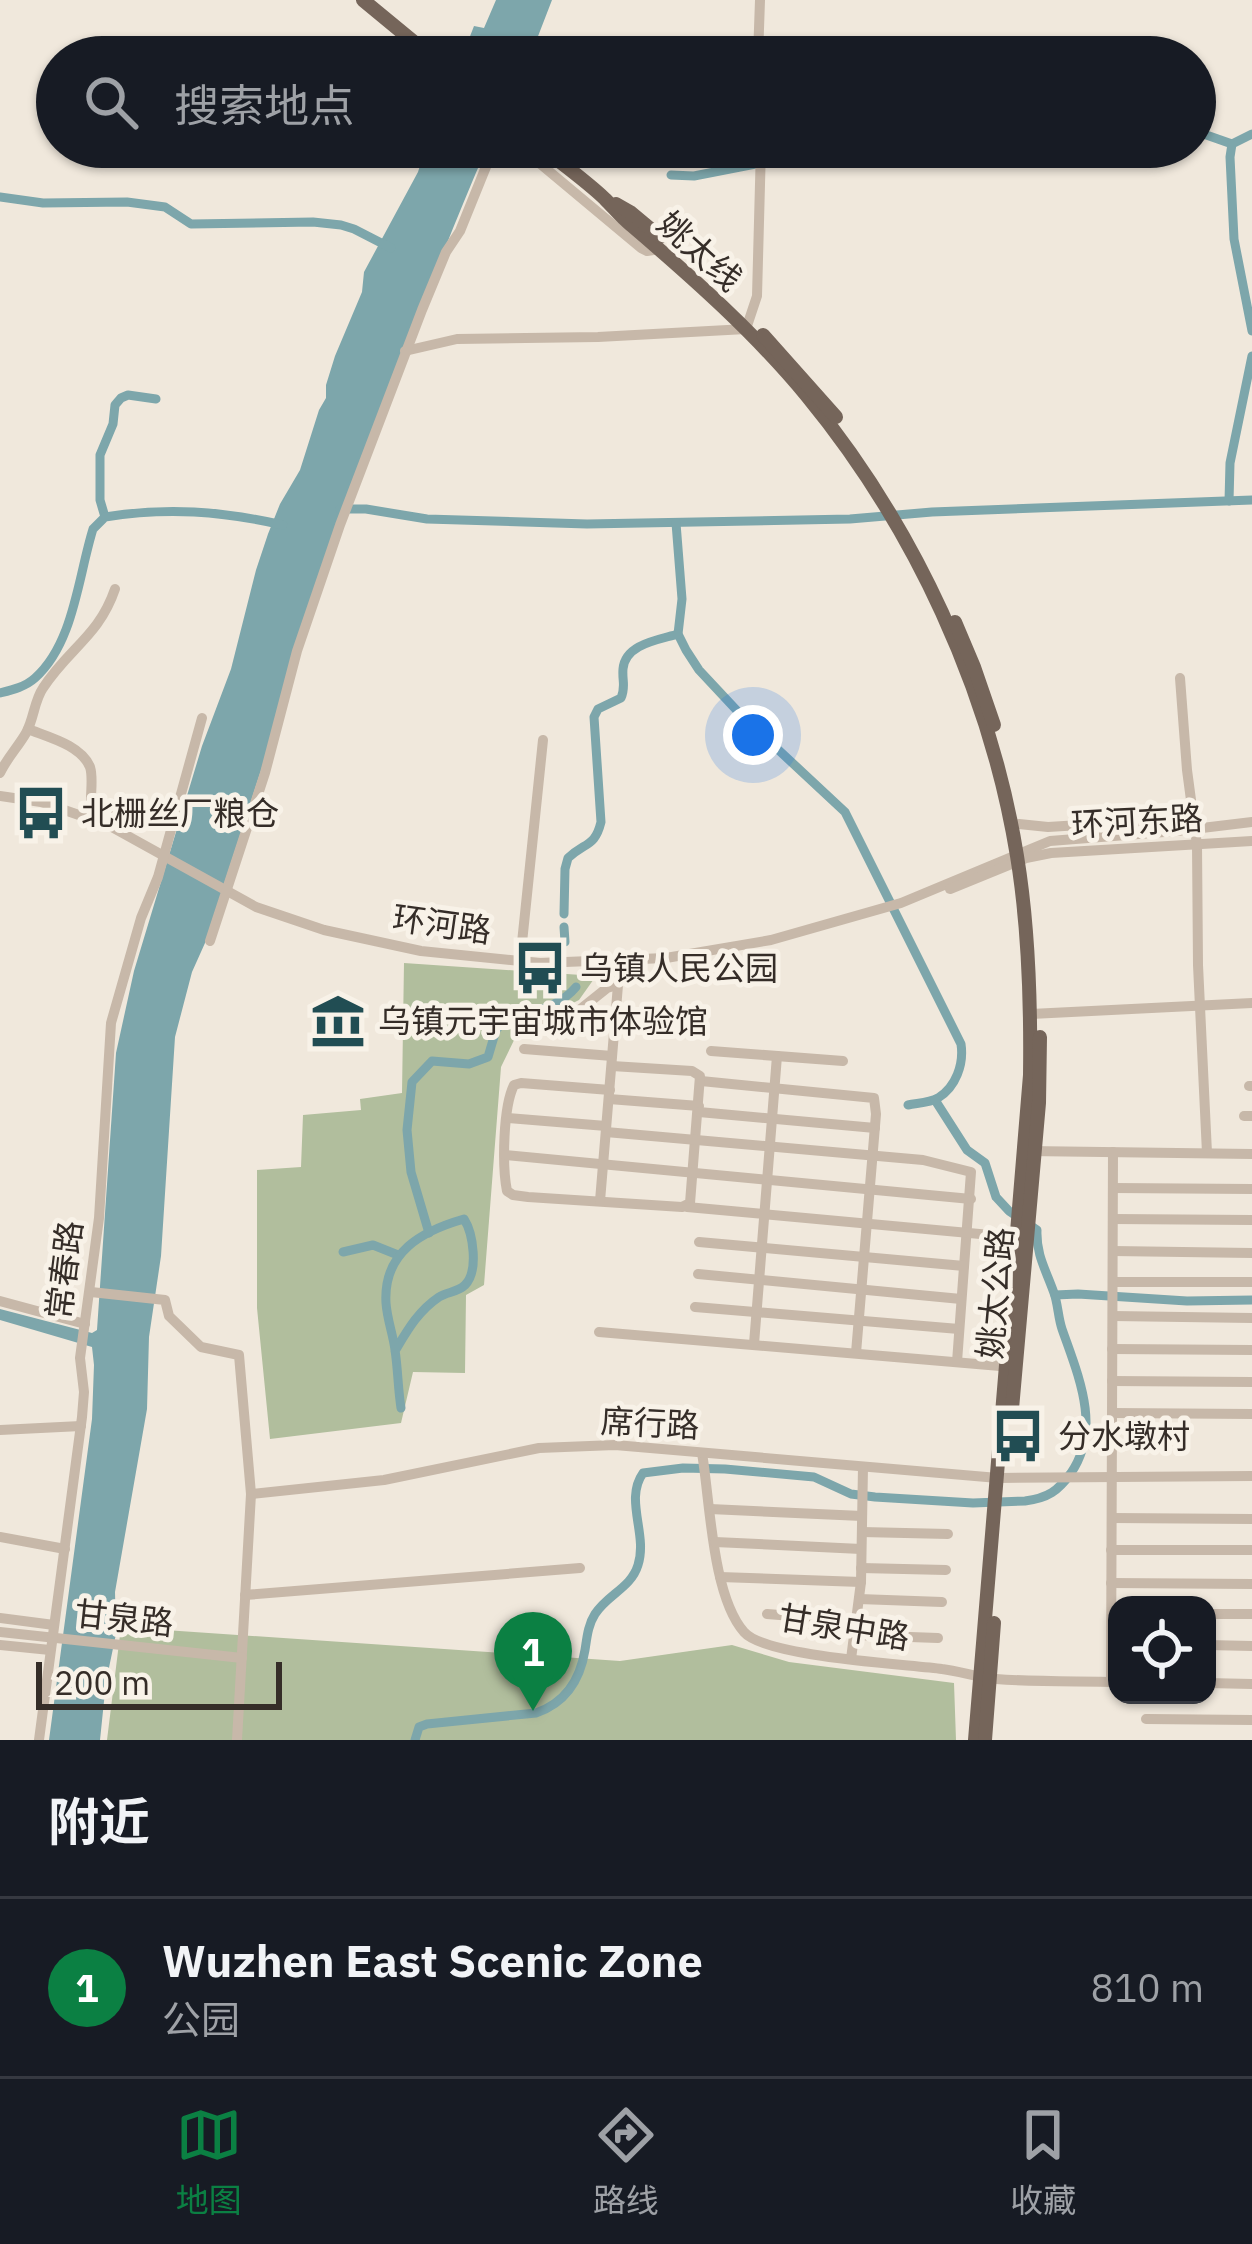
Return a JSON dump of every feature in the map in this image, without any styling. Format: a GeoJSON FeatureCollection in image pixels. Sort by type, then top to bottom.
{"type":"FeatureCollection","features":[{"type":"Feature","properties":{"kind":"main road"},"geometry":{"type":"LineString","coordinates":[[363,0],[407,36]]}},
{"type":"Feature","properties":{"kind":"main road"},"geometry":{"type":"LineString","coordinates":[[567,168],[605,200]]}},
{"type":"Feature","properties":{"kind":"main road","name":"姚太线"},"geometry":{"type":"LineString","coordinates":[[605,200],[748,325]]}},
{"type":"Feature","properties":{"kind":"main road","name":"姚太线"},"geometry":{"type":"LineString","coordinates":[[605,200],[644,224],[748,325],[885,497],[974,667],[1003,757],[1021,856]]}},
{"type":"Feature","properties":{"kind":"main road","name":"姚太线"},"geometry":{"type":"LineString","coordinates":[[909,537],[972,690],[1021,856]]}},
{"type":"Feature","properties":{"kind":"main road","name":"姚太公路"},"geometry":{"type":"LineString","coordinates":[[975,1740],[985,1677],[1030,1151],[1035,1014],[1021,856]]}},
{"type":"Feature","properties":{"kind":"main road","name":"姚太公路"},"geometry":{"type":"LineString","coordinates":[[985,1677],[985,1740]]}},
{"type":"Feature","properties":{"kind":"street"},"geometry":{"type":"LineString","coordinates":[[759,36],[760,0]]}},
{"type":"Feature","properties":{"kind":"street"},"geometry":{"type":"LineString","coordinates":[[210,941],[340,525],[405,351],[486,168]]}},
{"type":"Feature","properties":{"kind":"street"},"geometry":{"type":"LineString","coordinates":[[545,168],[641,248],[660,249]]}},
{"type":"Feature","properties":{"kind":"street"},"geometry":{"type":"LineString","coordinates":[[405,351],[457,339],[598,337],[748,325],[757,296],[760,168]]}},
{"type":"Feature","properties":{"kind":"street"},"geometry":{"type":"LineString","coordinates":[[0,772],[28,729],[40,691],[98,626],[115,589]]}},
{"type":"Feature","properties":{"kind":"street"},"geometry":{"type":"LineString","coordinates":[[1180,678],[1197,844],[1207,1153]]}},
{"type":"Feature","properties":{"kind":"street","name":"常春路"},"geometry":{"type":"LineString","coordinates":[[39,1740],[81,1426],[81,1349],[99,1218],[110,1023],[158,877],[202,718]]}},
{"type":"Feature","properties":{"kind":"street"},"geometry":{"type":"LineString","coordinates":[[28,729],[65,743],[82,756],[91,769],[91,799],[148,823],[176,813]]}},
{"type":"Feature","properties":{"kind":"street"},"geometry":{"type":"LineString","coordinates":[[520,962],[543,740]]}},
{"type":"Feature","properties":{"kind":"street","name":"环河路"},"geometry":{"type":"LineString","coordinates":[[0,796],[86,816],[160,851],[229,894],[285,918],[353,938],[520,962],[666,958],[735,947],[937,894],[1050,841],[1252,822]]}},
{"type":"Feature","properties":{"kind":"street"},"geometry":{"type":"LineString","coordinates":[[1018,824],[1048,827],[1184,820],[1218,824]]}},
{"type":"Feature","properties":{"kind":"street","name":"环河东路"},"geometry":{"type":"LineString","coordinates":[[1021,856],[1252,841]]}},
{"type":"Feature","properties":{"kind":"street"},"geometry":{"type":"LineString","coordinates":[[600,1201],[620,961]]}},
{"type":"Feature","properties":{"kind":"street"},"geometry":{"type":"LineString","coordinates":[[572,1016],[617,985]]}},
{"type":"Feature","properties":{"kind":"street"},"geometry":{"type":"LineString","coordinates":[[1035,1014],[1252,1003]]}},
{"type":"Feature","properties":{"kind":"street"},"geometry":{"type":"LineString","coordinates":[[544,1022],[596,1017]]}},
{"type":"Feature","properties":{"kind":"street"},"geometry":{"type":"LineString","coordinates":[[524,1049],[698,1072],[697,1140],[692,1198],[687,1207]]}},
{"type":"Feature","properties":{"kind":"street"},"geometry":{"type":"LineString","coordinates":[[712,1051],[843,1061]]}},
{"type":"Feature","properties":{"kind":"street"},"geometry":{"type":"LineString","coordinates":[[754,1344],[777,1056]]}},
{"type":"Feature","properties":{"kind":"street"},"geometry":{"type":"LineString","coordinates":[[701,1081],[869,1096],[876,1103],[856,1353]]}},
{"type":"Feature","properties":{"kind":"street"},"geometry":{"type":"LineString","coordinates":[[874,1128],[772,1119],[521,1083],[511,1090],[505,1185],[513,1195],[1021,1238]]}},
{"type":"Feature","properties":{"kind":"street"},"geometry":{"type":"LineString","coordinates":[[507,1118],[923,1160],[967,1169],[971,1199],[956,1362]]}},
{"type":"Feature","properties":{"kind":"street"},"geometry":{"type":"LineString","coordinates":[[1030,1151],[1252,1154]]}},
{"type":"Feature","properties":{"kind":"street"},"geometry":{"type":"LineString","coordinates":[[1112,1596],[1113,1152]]}},
{"type":"Feature","properties":{"kind":"street"},"geometry":{"type":"LineString","coordinates":[[506,1155],[971,1199]]}},
{"type":"Feature","properties":{"kind":"street"},"geometry":{"type":"LineString","coordinates":[[1113,1188],[1252,1189]]}},
{"type":"Feature","properties":{"kind":"street"},"geometry":{"type":"LineString","coordinates":[[1113,1219],[1252,1220]]}},
{"type":"Feature","properties":{"kind":"street"},"geometry":{"type":"LineString","coordinates":[[699,1242],[964,1266]]}},
{"type":"Feature","properties":{"kind":"street"},"geometry":{"type":"LineString","coordinates":[[1113,1251],[1252,1253]]}},
{"type":"Feature","properties":{"kind":"street"},"geometry":{"type":"LineString","coordinates":[[698,1274],[961,1299]]}},
{"type":"Feature","properties":{"kind":"street"},"geometry":{"type":"LineString","coordinates":[[1113,1286],[1252,1282]]}},
{"type":"Feature","properties":{"kind":"street"},"geometry":{"type":"LineString","coordinates":[[91,1292],[165,1300],[170,1316],[201,1347],[239,1355],[251,1493],[237,1740]]}},
{"type":"Feature","properties":{"kind":"street"},"geometry":{"type":"LineString","coordinates":[[0,1301],[85,1326]]}},
{"type":"Feature","properties":{"kind":"street"},"geometry":{"type":"LineString","coordinates":[[695,1307],[959,1329]]}},
{"type":"Feature","properties":{"kind":"street"},"geometry":{"type":"LineString","coordinates":[[1113,1312],[1252,1318]]}},
{"type":"Feature","properties":{"kind":"street"},"geometry":{"type":"LineString","coordinates":[[599,1332],[1011,1367]]}},
{"type":"Feature","properties":{"kind":"street"},"geometry":{"type":"LineString","coordinates":[[1112,1349],[1252,1350]]}},
{"type":"Feature","properties":{"kind":"street"},"geometry":{"type":"LineString","coordinates":[[1112,1381],[1252,1382]]}},
{"type":"Feature","properties":{"kind":"street"},"geometry":{"type":"LineString","coordinates":[[1112,1413],[1252,1414]]}},
{"type":"Feature","properties":{"kind":"street"},"geometry":{"type":"LineString","coordinates":[[0,1440],[0,1430],[81,1426]]}},
{"type":"Feature","properties":{"kind":"street","name":"席行路"},"geometry":{"type":"LineString","coordinates":[[251,1493],[384,1480],[538,1448],[616,1445],[703,1457],[1003,1478],[1252,1477]]}},
{"type":"Feature","properties":{"kind":"street","name":"甘泉中路"},"geometry":{"type":"LineString","coordinates":[[703,1457],[720,1577],[746,1636],[784,1648],[985,1677],[1108,1682]]}},
{"type":"Feature","properties":{"kind":"street"},"geometry":{"type":"LineString","coordinates":[[851,1659],[861,1568],[863,1467]]}},
{"type":"Feature","properties":{"kind":"street"},"geometry":{"type":"LineString","coordinates":[[710,1509],[862,1511]]}},
{"type":"Feature","properties":{"kind":"street"},"geometry":{"type":"LineString","coordinates":[[1112,1518],[1252,1519]]}},
{"type":"Feature","properties":{"kind":"street"},"geometry":{"type":"LineString","coordinates":[[862,1532],[948,1534]]}},
{"type":"Feature","properties":{"kind":"street"},"geometry":{"type":"LineString","coordinates":[[0,1537],[65,1550]]}},
{"type":"Feature","properties":{"kind":"street"},"geometry":{"type":"LineString","coordinates":[[715,1542],[861,1549]]}},
{"type":"Feature","properties":{"kind":"street"},"geometry":{"type":"LineString","coordinates":[[1111,1550],[1252,1550]]}},
{"type":"Feature","properties":{"kind":"street"},"geometry":{"type":"LineString","coordinates":[[245,1595],[580,1568]]}},
{"type":"Feature","properties":{"kind":"street"},"geometry":{"type":"LineString","coordinates":[[861,1568],[946,1570]]}},
{"type":"Feature","properties":{"kind":"street"},"geometry":{"type":"LineString","coordinates":[[720,1577],[860,1582]]}},
{"type":"Feature","properties":{"kind":"street"},"geometry":{"type":"LineString","coordinates":[[1111,1583],[1252,1584]]}},
{"type":"Feature","properties":{"kind":"street"},"geometry":{"type":"LineString","coordinates":[[859,1599],[942,1602]]}},
{"type":"Feature","properties":{"kind":"street"},"geometry":{"type":"LineString","coordinates":[[767,1614],[856,1621]]}},
{"type":"Feature","properties":{"kind":"street"},"geometry":{"type":"LineString","coordinates":[[1216,1614],[1252,1615]]}},
{"type":"Feature","properties":{"kind":"street"},"geometry":{"type":"LineString","coordinates":[[0,1618],[53,1625]]}},
{"type":"Feature","properties":{"kind":"street","name":"甘泉路"},"geometry":{"type":"LineString","coordinates":[[0,1632],[242,1658]]}},
{"type":"Feature","properties":{"kind":"street"},"geometry":{"type":"LineString","coordinates":[[854,1635],[938,1639]]}},
{"type":"Feature","properties":{"kind":"street"},"geometry":{"type":"LineString","coordinates":[[0,1645],[50,1650]]}},
{"type":"Feature","properties":{"kind":"street"},"geometry":{"type":"LineString","coordinates":[[1216,1645],[1252,1646]]}},
{"type":"Feature","properties":{"kind":"street"},"geometry":{"type":"LineString","coordinates":[[1216,1684],[1252,1684]]}},
{"type":"Feature","properties":{"kind":"street"},"geometry":{"type":"LineString","coordinates":[[1146,1719],[1252,1720]]}},
{"type":"Feature","properties":{"kind":"green space"},"geometry":{"type":"Polygon","coordinates":[[[404,963],[596,976],[579,1000],[519,1030],[501,1067],[484,1285],[466,1295],[465,1373],[413,1372],[401,1423],[270,1439],[257,1308],[257,1170],[301,1167],[303,1115],[361,1110],[360,1099],[402,1093],[404,963]]]}},
{"type":"Feature","properties":{"kind":"green space"},"geometry":{"type":"Polygon","coordinates":[[[121,1627],[620,1661],[732,1645],[789,1662],[954,1683],[956,1740],[107,1740],[121,1627]]]}},
{"type":"Feature","properties":{"kind":"water"},"geometry":{"type":"Polygon","coordinates":[[[496,0],[552,0],[538,36],[470,36],[474,26],[484,28],[496,0]]]}},
{"type":"Feature","properties":{"kind":"water"},"geometry":{"type":"Polygon","coordinates":[[[419,168],[478,168],[372,442],[192,972],[175,1037],[147,1409],[115,1592],[116,1634],[100,1740],[49,1740],[92,1419],[92,1347],[0,1320],[0,1309],[92,1333],[97,1330],[116,1053],[134,971],[202,746],[231,669],[268,534],[300,470],[326,398],[335,356],[362,292],[364,272],[419,168]]]}},
{"type":"Feature","properties":{"kind":"waterway"},"geometry":{"type":"LineString","coordinates":[[1252,134],[1232,144],[1230,157],[1234,239],[1252,331]]}},
{"type":"Feature","properties":{"kind":"waterway"},"geometry":{"type":"LineString","coordinates":[[1216,138],[1232,144]]}},
{"type":"Feature","properties":{"kind":"waterway"},"geometry":{"type":"LineString","coordinates":[[671,175],[735,168]]}},
{"type":"Feature","properties":{"kind":"waterway"},"geometry":{"type":"LineString","coordinates":[[0,197],[165,207],[191,224],[341,225],[391,248]]}},
{"type":"Feature","properties":{"kind":"waterway"},"geometry":{"type":"LineString","coordinates":[[1229,501],[1230,463],[1252,356]]}},
{"type":"Feature","properties":{"kind":"waterway"},"geometry":{"type":"LineString","coordinates":[[105,517],[100,500],[100,455],[115,405],[128,395],[156,399]]}},
{"type":"Feature","properties":{"kind":"waterway"},"geometry":{"type":"LineString","coordinates":[[340,509],[427,519],[587,524],[850,519],[1252,500]]}},
{"type":"Feature","properties":{"kind":"waterway"},"geometry":{"type":"LineString","coordinates":[[0,693],[31,681],[48,664],[67,628],[93,529],[105,517],[194,512],[283,525]]}},
{"type":"Feature","properties":{"kind":"waterway"},"geometry":{"type":"LineString","coordinates":[[676,523],[682,599],[678,634],[686,650],[742,716],[845,812],[961,1044],[960,1067],[950,1088],[934,1100],[908,1105]]}},
{"type":"Feature","properties":{"kind":"waterway"},"geometry":{"type":"LineString","coordinates":[[564,914],[568,858],[592,840],[601,822],[594,717],[598,709],[621,698],[623,669],[630,654],[644,644],[678,634]]}},
{"type":"Feature","properties":{"kind":"waterway"},"geometry":{"type":"LineString","coordinates":[[564,927],[565,942]]}},
{"type":"Feature","properties":{"kind":"waterway"},"geometry":{"type":"LineString","coordinates":[[429,1233],[411,1172],[407,1130],[412,1082],[432,1061],[469,1064],[488,1057],[501,1024],[551,1005],[576,987]]}},
{"type":"Feature","properties":{"kind":"waterway"},"geometry":{"type":"LineString","coordinates":[[415,1740],[419,1727],[427,1724],[536,1713],[570,1689],[583,1661],[593,1618],[630,1580],[638,1565],[636,1494],[643,1473],[683,1468],[814,1477],[851,1494],[973,1503],[1040,1498],[1052,1493],[1071,1473],[1085,1438],[1084,1401],[1040,1255],[1037,1230],[996,1197],[985,1163],[967,1150],[935,1100]]}},
{"type":"Feature","properties":{"kind":"waterway"},"geometry":{"type":"LineString","coordinates":[[395,1351],[399,1344],[404,1336],[425,1309],[469,1279],[473,1252],[464,1219],[420,1237],[391,1270],[386,1303],[401,1408]]}},
{"type":"Feature","properties":{"kind":"waterway"},"geometry":{"type":"LineString","coordinates":[[343,1252],[373,1245],[398,1255]]}},
{"type":"Feature","properties":{"kind":"waterway"},"geometry":{"type":"LineString","coordinates":[[1055,1295],[1252,1300]]}},
{"type":"Feature","properties":{"kind":"place","name":"北栅丝厂粮仓"},"geometry":{"type":"Point","coordinates":[41,813]}},
{"type":"Feature","properties":{"kind":"place","name":"乌镇人民公园"},"geometry":{"type":"Point","coordinates":[540,968]}},
{"type":"Feature","properties":{"kind":"place","name":"乌镇元宇宙城市体验馆"},"geometry":{"type":"Point","coordinates":[338,1021]}},
{"type":"Feature","properties":{"kind":"place","name":"分水墩村"},"geometry":{"type":"Point","coordinates":[1018,1436]}},
{"type":"Feature","properties":{"kind":"place","name":"Wuzhen East Scenic Zone"},"geometry":{"type":"Point","coordinates":[533,1711]}}]}
